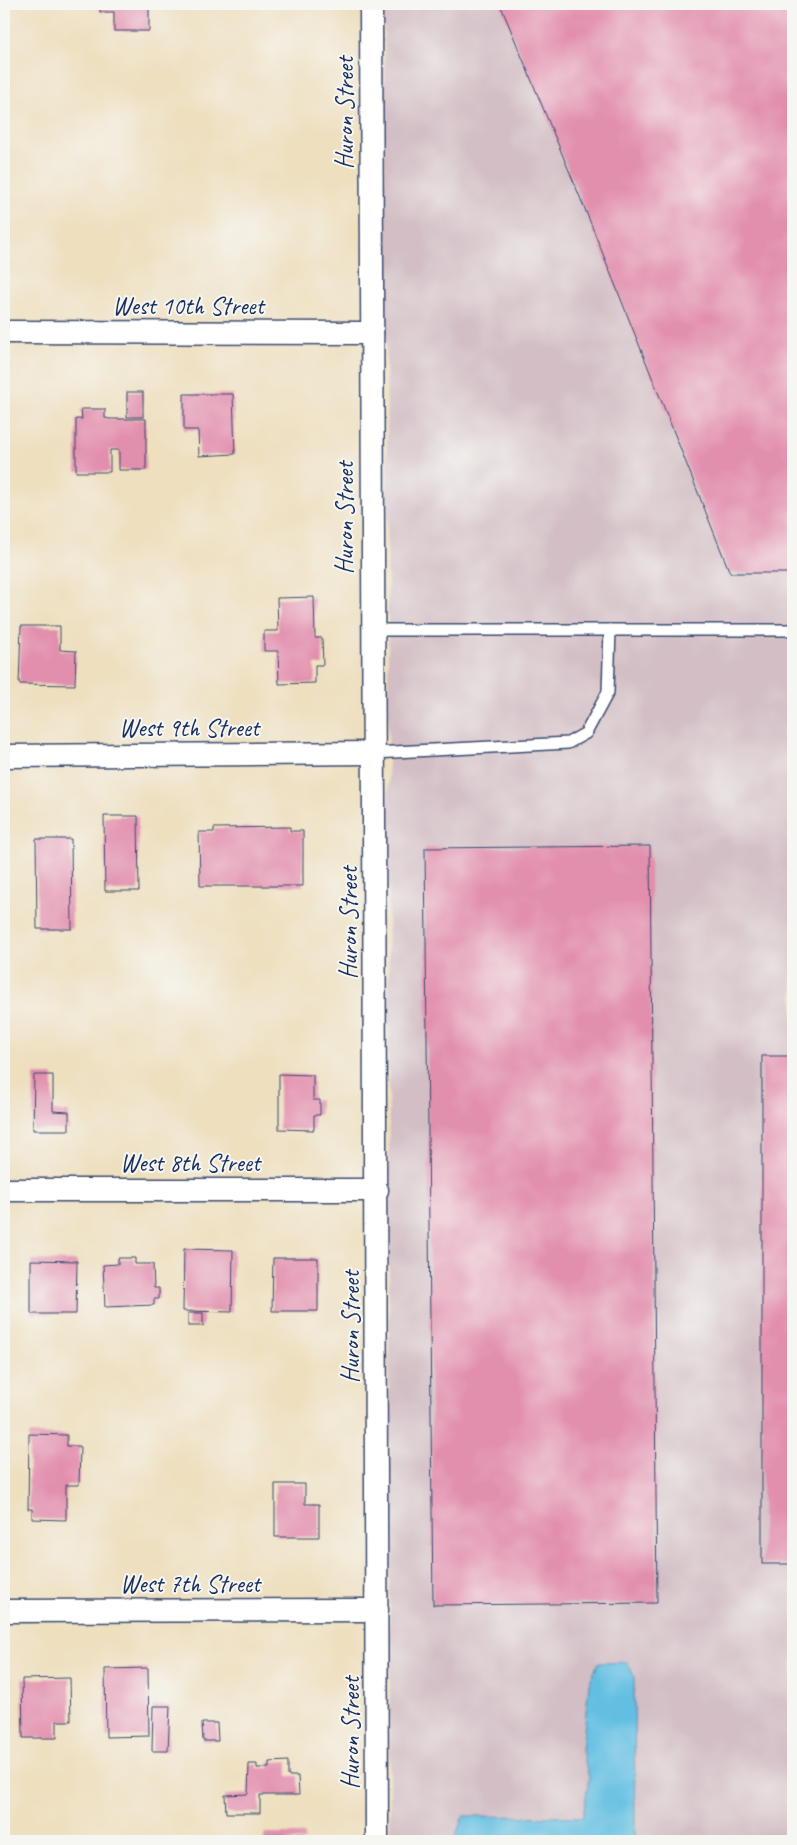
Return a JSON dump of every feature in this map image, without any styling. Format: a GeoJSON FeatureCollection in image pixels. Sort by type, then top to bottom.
{"type":"FeatureCollection","features":[{"type":"Feature","properties":{"kind":"street","name":"Huron Street"},"geometry":{"type":"LineString","coordinates":[[371,4],[372,630],[377,1190],[377,1841]]}},
{"type":"Feature","properties":{"kind":"street","name":"West 10th Street"},"geometry":{"type":"LineString","coordinates":[[4,332],[372,333]]}},
{"type":"Feature","properties":{"kind":"street","name":"West 9th Street"},"geometry":{"type":"LineString","coordinates":[[4,756],[374,754]]}},
{"type":"Feature","properties":{"kind":"street","name":"West 8th Street"},"geometry":{"type":"LineString","coordinates":[[4,1190],[377,1190]]}},
{"type":"Feature","properties":{"kind":"street","name":"West 7th Street"},"geometry":{"type":"LineString","coordinates":[[4,1611],[377,1610]]}},
{"type":"Feature","properties":{"kind":"lane"},"geometry":{"type":"LineString","coordinates":[[372,630],[793,630]]}},
{"type":"Feature","properties":{"kind":"lane"},"geometry":{"type":"LineString","coordinates":[[374,754],[568,743],[586,733],[608,692],[610,630]]}},
{"type":"Feature","properties":{"kind":"shaded area"},"geometry":{"type":"Polygon","coordinates":[[[384,4],[793,4],[793,1841],[390,1841],[388,614],[384,4]]]}},
{"type":"Feature","properties":{"kind":"water"},"geometry":{"type":"Polygon","coordinates":[[[627,1662],[634,1676],[635,1841],[454,1841],[463,1816],[583,1817],[589,1778],[582,1750],[589,1684],[598,1663],[627,1662]]]}},
{"type":"Feature","properties":{"kind":"building"},"geometry":{"type":"Polygon","coordinates":[[[100,4],[149,4],[149,31],[114,31],[114,12],[100,12],[100,4]]]}},
{"type":"Feature","properties":{"kind":"building"},"geometry":{"type":"Polygon","coordinates":[[[500,4],[793,4],[793,573],[730,573],[589,219],[500,4]]]}},
{"type":"Feature","properties":{"kind":"building"},"geometry":{"type":"Polygon","coordinates":[[[127,392],[143,392],[143,417],[127,417],[127,392]]]}},
{"type":"Feature","properties":{"kind":"building"},"geometry":{"type":"Polygon","coordinates":[[[184,394],[233,394],[235,454],[199,456],[198,430],[184,430],[184,394]]]}},
{"type":"Feature","properties":{"kind":"building"},"geometry":{"type":"Polygon","coordinates":[[[81,409],[105,409],[105,418],[110,419],[146,419],[146,470],[119,470],[119,450],[110,450],[110,472],[76,472],[76,419],[82,419],[81,409]]]}},
{"type":"Feature","properties":{"kind":"building"},"geometry":{"type":"Polygon","coordinates":[[[314,597],[315,638],[322,638],[323,665],[315,665],[315,683],[279,684],[278,651],[264,651],[264,631],[278,631],[277,598],[314,597]]]}},
{"type":"Feature","properties":{"kind":"building"},"geometry":{"type":"Polygon","coordinates":[[[21,626],[60,626],[60,650],[76,651],[75,685],[19,684],[21,626]]]}},
{"type":"Feature","properties":{"kind":"building"},"geometry":{"type":"Polygon","coordinates":[[[104,816],[138,816],[139,891],[105,891],[104,816]]]}},
{"type":"Feature","properties":{"kind":"building"},"geometry":{"type":"Polygon","coordinates":[[[290,827],[290,831],[303,831],[303,886],[200,886],[199,832],[214,832],[214,828],[290,827]]]}},
{"type":"Feature","properties":{"kind":"building"},"geometry":{"type":"Polygon","coordinates":[[[36,839],[71,839],[72,929],[37,929],[36,839]]]}},
{"type":"Feature","properties":{"kind":"building"},"geometry":{"type":"Polygon","coordinates":[[[650,846],[657,1603],[433,1605],[425,848],[650,846]]]}},
{"type":"Feature","properties":{"kind":"building"},"geometry":{"type":"Polygon","coordinates":[[[762,1056],[793,1056],[793,1564],[762,1564],[762,1056]]]}},
{"type":"Feature","properties":{"kind":"building"},"geometry":{"type":"Polygon","coordinates":[[[279,1074],[313,1075],[313,1100],[320,1100],[320,1115],[314,1115],[314,1130],[279,1129],[279,1074]]]}},
{"type":"Feature","properties":{"kind":"building"},"geometry":{"type":"Polygon","coordinates":[[[34,1075],[53,1075],[53,1111],[69,1112],[69,1130],[33,1130],[34,1075]]]}},
{"type":"Feature","properties":{"kind":"building"},"geometry":{"type":"Polygon","coordinates":[[[184,1249],[233,1250],[232,1312],[183,1311],[184,1249]]]}},
{"type":"Feature","properties":{"kind":"building"},"geometry":{"type":"Polygon","coordinates":[[[118,1258],[135,1258],[135,1264],[153,1264],[154,1288],[159,1288],[159,1299],[154,1299],[154,1305],[105,1307],[103,1265],[118,1264],[118,1258]]]}},
{"type":"Feature","properties":{"kind":"building"},"geometry":{"type":"Polygon","coordinates":[[[273,1258],[318,1258],[318,1311],[272,1311],[273,1258]]]}},
{"type":"Feature","properties":{"kind":"building"},"geometry":{"type":"Polygon","coordinates":[[[31,1260],[77,1261],[76,1314],[31,1314],[31,1260]]]}},
{"type":"Feature","properties":{"kind":"building"},"geometry":{"type":"Polygon","coordinates":[[[188,1313],[203,1313],[203,1326],[188,1326],[188,1313]]]}},
{"type":"Feature","properties":{"kind":"building"},"geometry":{"type":"Polygon","coordinates":[[[29,1434],[67,1435],[67,1446],[80,1446],[79,1485],[66,1485],[66,1520],[32,1519],[32,1509],[28,1509],[29,1434]]]}},
{"type":"Feature","properties":{"kind":"building"},"geometry":{"type":"Polygon","coordinates":[[[275,1484],[305,1484],[305,1504],[319,1504],[319,1537],[275,1537],[275,1484]]]}},
{"type":"Feature","properties":{"kind":"building"},"geometry":{"type":"Polygon","coordinates":[[[148,1668],[149,1736],[106,1737],[105,1669],[148,1668]]]}},
{"type":"Feature","properties":{"kind":"building"},"geometry":{"type":"Polygon","coordinates":[[[70,1678],[71,1721],[57,1721],[57,1738],[23,1738],[22,1679],[70,1678]]]}},
{"type":"Feature","properties":{"kind":"building"},"geometry":{"type":"Polygon","coordinates":[[[153,1706],[170,1706],[168,1751],[152,1751],[153,1706]]]}},
{"type":"Feature","properties":{"kind":"building"},"geometry":{"type":"Polygon","coordinates":[[[202,1723],[217,1723],[218,1741],[203,1741],[202,1723]]]}},
{"type":"Feature","properties":{"kind":"building"},"geometry":{"type":"Polygon","coordinates":[[[288,1761],[288,1776],[298,1776],[299,1795],[260,1795],[260,1813],[226,1813],[225,1795],[248,1794],[249,1764],[257,1764],[257,1768],[269,1768],[269,1762],[288,1761]]]}},
{"type":"Feature","properties":{"kind":"building"},"geometry":{"type":"Polygon","coordinates":[[[264,1834],[305,1834],[305,1841],[264,1841],[264,1834]]]}}]}
